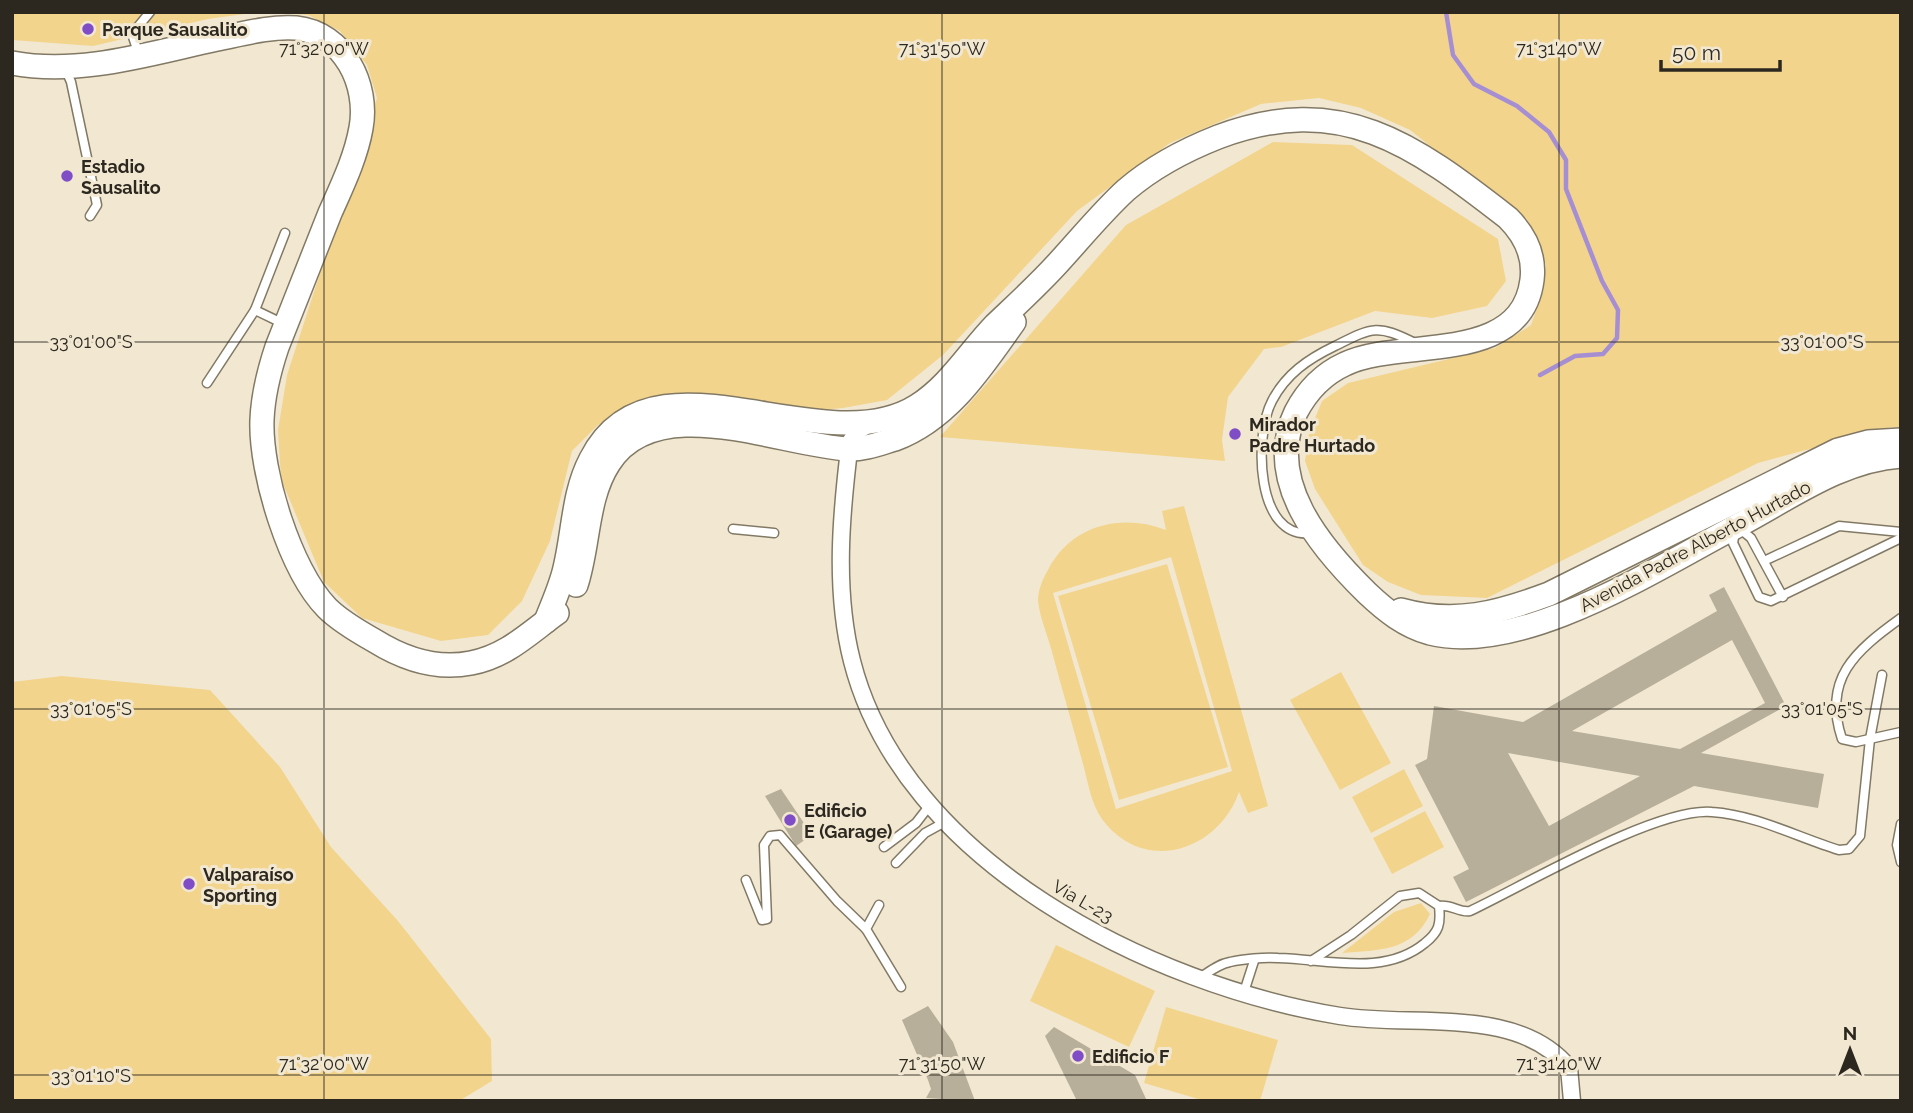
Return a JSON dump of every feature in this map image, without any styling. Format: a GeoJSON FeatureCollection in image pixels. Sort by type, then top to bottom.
{"type":"FeatureCollection","features":[{"type":"Feature","properties":{"kind":"main road","name":"Avenida Padre Alberto Hurtado"},"geometry":{"type":"LineString","coordinates":[[12,63],[65,68],[265,30],[298,28],[320,36],[336,46],[348,60],[359,83],[363,105],[361,128],[351,164],[267,377],[262,420],[263,446],[288,537],[313,589],[327,608],[390,652],[422,662],[455,665],[505,651],[566,607],[577,583],[599,481],[620,449],[632,440],[658,427],[701,425],[849,449],[897,438],[940,412],[959,396],[1054,268]]}},
{"type":"Feature","properties":{"kind":"main road","name":"Avenida Padre Alberto Hurtado"},"geometry":{"type":"LineString","coordinates":[[546,621],[566,566],[580,483],[604,438],[625,422],[655,408],[700,403],[790,420],[832,424],[873,422],[896,416],[934,394],[981,339],[1054,268],[1126,191],[1186,150],[1259,124],[1313,118],[1347,122],[1390,138],[1481,197],[1515,225],[1527,244],[1532,282],[1529,294],[1516,316],[1496,332],[1462,343],[1373,355],[1344,364],[1320,380],[1301,403],[1286,444],[1287,473],[1296,501],[1316,532],[1373,598],[1398,619],[1429,633],[1459,636],[1522,629],[1595,601],[1851,466],[1901,456]]}},
{"type":"Feature","properties":{"kind":"main road","name":"Avenida Padre Alberto Hurtado"},"geometry":{"type":"LineString","coordinates":[[1373,598],[1420,615],[1452,618],[1484,616],[1549,594],[1838,450],[1868,442],[1901,440]]}},
{"type":"Feature","properties":{"kind":"street"},"geometry":{"type":"LineString","coordinates":[[849,449],[852,438],[873,422]]}},
{"type":"Feature","properties":{"kind":"street"},"geometry":{"type":"LineString","coordinates":[[832,424],[845,434],[849,449]]}},
{"type":"Feature","properties":{"kind":"street","name":"Vía L-23"},"geometry":{"type":"LineString","coordinates":[[849,449],[841,555],[846,636],[860,688],[876,726],[896,762],[946,822],[1016,883],[1063,914],[1146,958],[1290,1007],[1344,1016],[1484,1026],[1518,1032],[1542,1042],[1569,1068],[1572,1101]]}},
{"type":"Feature","properties":{"kind":"lane"},"geometry":{"type":"LineString","coordinates":[[139,55],[132,34],[150,12]]}},
{"type":"Feature","properties":{"kind":"lane"},"geometry":{"type":"LineString","coordinates":[[65,68],[71,82],[97,205],[90,216]]}},
{"type":"Feature","properties":{"kind":"lane"},"geometry":{"type":"LineString","coordinates":[[207,383],[255,310],[285,233]]}},
{"type":"Feature","properties":{"kind":"lane"},"geometry":{"type":"LineString","coordinates":[[255,310],[286,325]]}},
{"type":"Feature","properties":{"kind":"lane"},"geometry":{"type":"LineString","coordinates":[[1724,505],[1737,526],[1751,538],[1783,597]]}},
{"type":"Feature","properties":{"kind":"lane"},"geometry":{"type":"LineString","coordinates":[[1737,526],[1733,543],[1759,597],[1771,601],[1901,538]]}},
{"type":"Feature","properties":{"kind":"lane"},"geometry":{"type":"LineString","coordinates":[[1764,561],[1839,526],[1901,532]]}},
{"type":"Feature","properties":{"kind":"lane"},"geometry":{"type":"LineString","coordinates":[[733,529],[774,533]]}},
{"type":"Feature","properties":{"kind":"lane"},"geometry":{"type":"LineString","coordinates":[[1901,618],[1861,647],[1835,695],[1834,715],[1842,740],[1856,742],[1901,732]]}},
{"type":"Feature","properties":{"kind":"lane"},"geometry":{"type":"LineString","coordinates":[[1311,961],[1351,935],[1400,896],[1419,893],[1439,906],[1449,905],[1462,912],[1471,911],[1659,819],[1710,811],[1760,821],[1827,846],[1849,849],[1860,836],[1870,739],[1882,675]]}},
{"type":"Feature","properties":{"kind":"lane"},"geometry":{"type":"LineString","coordinates":[[884,848],[916,823],[930,805]]}},
{"type":"Feature","properties":{"kind":"lane"},"geometry":{"type":"LineString","coordinates":[[896,863],[925,834],[946,822]]}},
{"type":"Feature","properties":{"kind":"lane"},"geometry":{"type":"LineString","coordinates":[[1901,824],[1897,845],[1901,862]]}},
{"type":"Feature","properties":{"kind":"lane"},"geometry":{"type":"LineString","coordinates":[[746,880],[762,920],[767,919],[764,845],[769,836],[779,835],[837,901],[866,929],[901,987]]}},
{"type":"Feature","properties":{"kind":"lane"},"geometry":{"type":"LineString","coordinates":[[866,929],[878,905]]}},
{"type":"Feature","properties":{"kind":"lane"},"geometry":{"type":"LineString","coordinates":[[1200,978],[1230,962],[1276,958],[1381,963],[1409,957],[1436,934],[1441,922],[1439,906]]}},
{"type":"Feature","properties":{"kind":"lane"},"geometry":{"type":"LineString","coordinates":[[1244,992],[1254,961]]}},
{"type":"Feature","properties":{"kind":"shaded area","name":"Parque Sausalito"},"geometry":{"type":"Polygon","coordinates":[[[12,12],[260,12],[208,19],[93,46],[12,40],[12,12]]]}},
{"type":"Feature","properties":{"kind":"shaded area"},"geometry":{"type":"Polygon","coordinates":[[[265,12],[1901,12],[1901,429],[1891,427],[1758,463],[1487,598],[1421,595],[1388,582],[1363,565],[1315,489],[1305,461],[1309,433],[1322,401],[1348,383],[1495,348],[1531,325],[1543,291],[1546,264],[1526,222],[1410,130],[1361,108],[1319,98],[1261,104],[1170,143],[1077,211],[943,355],[887,400],[790,413],[694,394],[644,403],[598,425],[572,451],[550,541],[522,601],[488,635],[441,641],[362,618],[324,582],[281,479],[278,430],[287,375],[377,98],[367,65],[340,31],[308,15],[265,12]]]}},
{"type":"Feature","properties":{"kind":"shaded area"},"geometry":{"type":"Polygon","coordinates":[[[1273,142],[1352,145],[1498,239],[1506,281],[1487,306],[1432,318],[1375,311],[1281,347],[1264,349],[1228,397],[1222,440],[1225,461],[940,437],[1126,225],[1273,142]]]}},
{"type":"Feature","properties":{"kind":"shaded area"},"geometry":{"type":"Polygon","coordinates":[[[1184,506],[1268,806],[1248,813],[1239,792],[1229,813],[1197,842],[1178,849],[1158,851],[1138,847],[1119,836],[1102,819],[1095,807],[1038,600],[1046,573],[1070,542],[1084,533],[1115,523],[1149,525],[1166,530],[1162,511],[1184,506]],[[1171,557],[1053,593],[1116,809],[1232,771],[1171,557]]]}},
{"type":"Feature","properties":{"kind":"shaded area"},"geometry":{"type":"Polygon","coordinates":[[[1167,564],[1228,767],[1119,800],[1058,596],[1167,564]]]}},
{"type":"Feature","properties":{"kind":"shaded area"},"geometry":{"type":"Polygon","coordinates":[[[1341,672],[1391,763],[1340,790],[1290,700],[1341,672]]]}},
{"type":"Feature","properties":{"kind":"shaded area","name":"Valparaíso Sporting"},"geometry":{"type":"Polygon","coordinates":[[[62,676],[210,690],[280,767],[331,847],[398,921],[491,1039],[492,1081],[459,1101],[12,1101],[12,682],[62,676]]]}},
{"type":"Feature","properties":{"kind":"shaded area"},"geometry":{"type":"Polygon","coordinates":[[[1404,769],[1423,806],[1371,833],[1352,797],[1404,769]]]}},
{"type":"Feature","properties":{"kind":"shaded area"},"geometry":{"type":"Polygon","coordinates":[[[1425,811],[1444,847],[1392,874],[1373,838],[1425,811]]]}},
{"type":"Feature","properties":{"kind":"shaded area"},"geometry":{"type":"Polygon","coordinates":[[[1421,903],[1430,914],[1414,936],[1393,947],[1342,953],[1394,912],[1421,903]]]}},
{"type":"Feature","properties":{"kind":"shaded area"},"geometry":{"type":"Polygon","coordinates":[[[1056,945],[1155,991],[1129,1047],[1030,1001],[1056,945]]]}},
{"type":"Feature","properties":{"kind":"shaded area"},"geometry":{"type":"Polygon","coordinates":[[[1166,1007],[1278,1040],[1260,1101],[1205,1101],[1144,1083],[1166,1007]]]}},
{"type":"Feature","properties":{"kind":"building"},"geometry":{"type":"Polygon","coordinates":[[[1724,587],[1786,706],[1701,753],[1824,774],[1818,808],[1694,786],[1466,902],[1453,877],[1469,869],[1415,765],[1427,759],[1434,706],[1523,722],[1717,611],[1709,595],[1724,587]],[[1732,640],[1572,731],[1680,749],[1765,703],[1732,640]],[[1508,753],[1549,826],[1640,776],[1508,753]]]}},
{"type":"Feature","properties":{"kind":"building","name":"Edificio E (Garage)"},"geometry":{"type":"Polygon","coordinates":[[[781,789],[812,835],[796,846],[765,796],[781,789]]]}},
{"type":"Feature","properties":{"kind":"building"},"geometry":{"type":"Polygon","coordinates":[[[928,1006],[953,1042],[975,1101],[926,1098],[931,1089],[902,1020],[928,1006]]]}},
{"type":"Feature","properties":{"kind":"building","name":"Edificio F"},"geometry":{"type":"Polygon","coordinates":[[[1054,1027],[1135,1075],[1147,1101],[1077,1101],[1045,1036],[1054,1027]]]}},
{"type":"Feature","properties":{"kind":"waterway"},"geometry":{"type":"LineString","coordinates":[[1446,12],[1453,55],[1474,84],[1517,106],[1549,132],[1566,160],[1566,189],[1602,281],[1618,310],[1617,338],[1603,354],[1575,356],[1540,375]]}},
{"type":"Feature","properties":{"kind":"place","name":"Parque Sausalito"},"geometry":{"type":"Point","coordinates":[88,29]}},
{"type":"Feature","properties":{"kind":"place","name":"Estadio Sausalito"},"geometry":{"type":"Point","coordinates":[67,176]}},
{"type":"Feature","properties":{"kind":"place","name":"Mirador Padre Hurtado"},"geometry":{"type":"Point","coordinates":[1235,434]}},
{"type":"Feature","properties":{"kind":"place","name":"Edificio E (Garage)"},"geometry":{"type":"Point","coordinates":[790,820]}},
{"type":"Feature","properties":{"kind":"place","name":"Valparaíso Sporting"},"geometry":{"type":"Point","coordinates":[189,884]}},
{"type":"Feature","properties":{"kind":"place","name":"Edificio F"},"geometry":{"type":"Point","coordinates":[1078,1056]}}]}
